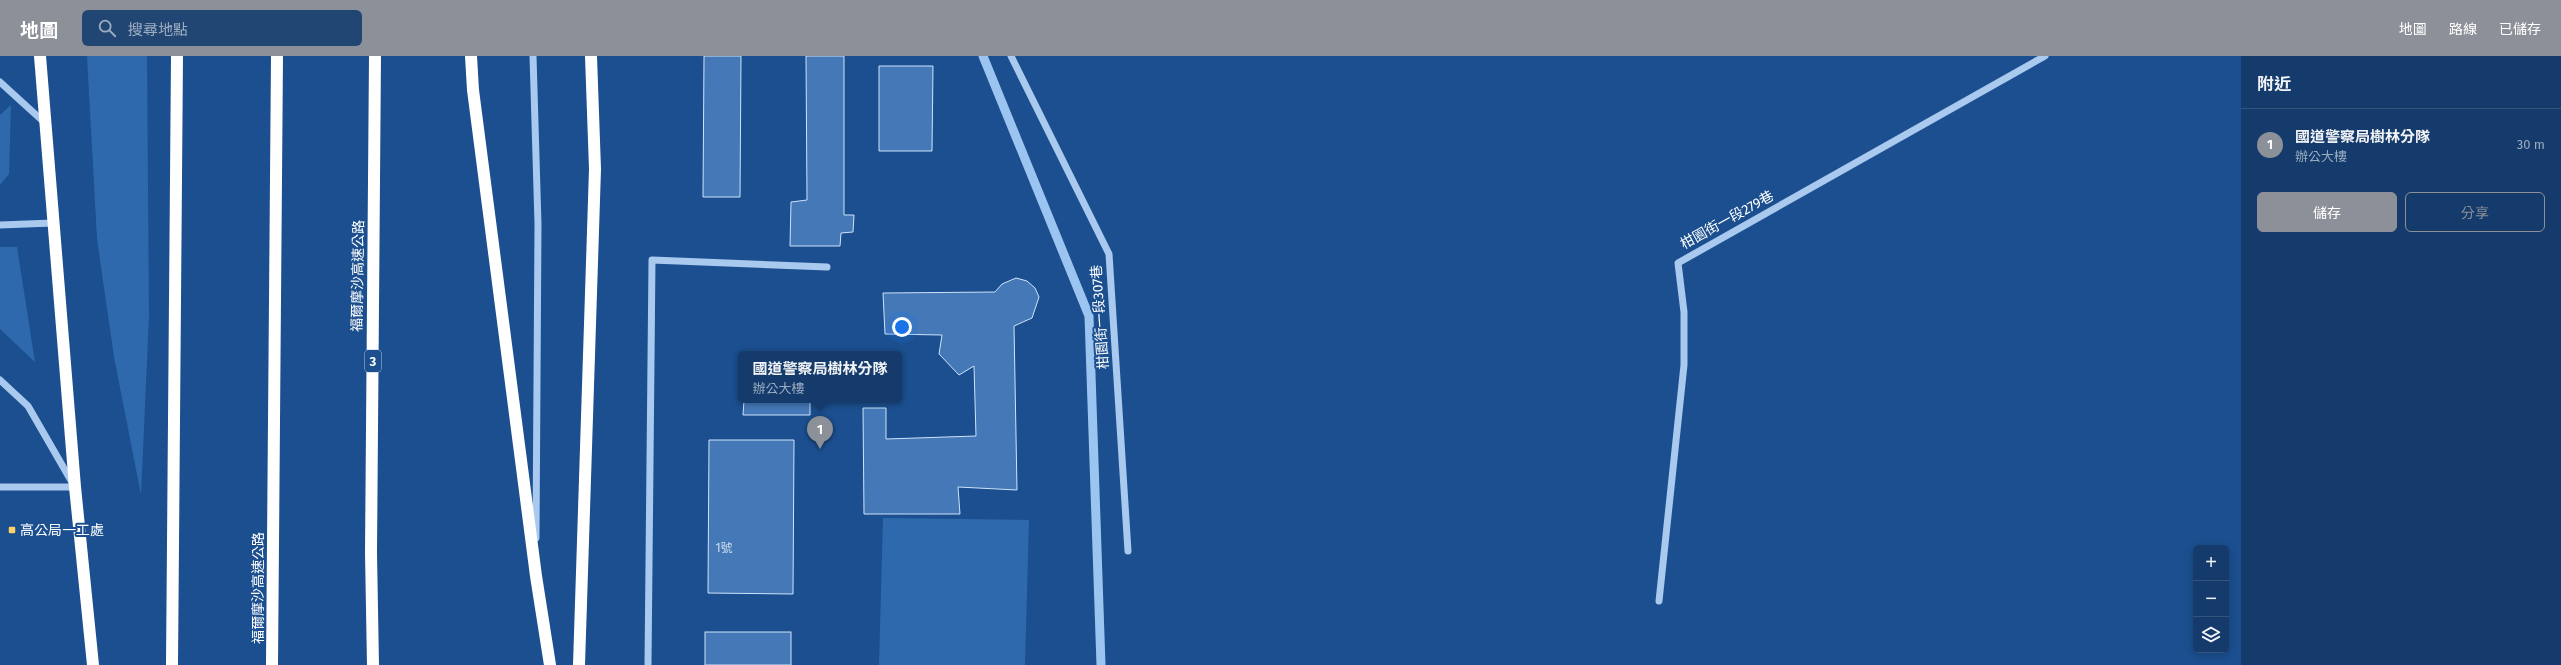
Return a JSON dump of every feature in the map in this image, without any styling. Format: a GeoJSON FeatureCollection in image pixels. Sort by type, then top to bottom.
{"type":"FeatureCollection","features":[{"type":"Feature","properties":{"kind":"highway"},"geometry":{"type":"LineString","coordinates":[[40,56],[75,487],[93,665]]}},
{"type":"Feature","properties":{"kind":"highway"},"geometry":{"type":"LineString","coordinates":[[172,665],[177,56]]}},
{"type":"Feature","properties":{"kind":"highway","name":"福爾摩沙高速公路"},"geometry":{"type":"LineString","coordinates":[[272,665],[277,56]]}},
{"type":"Feature","properties":{"kind":"highway","name":"福爾摩沙高速公路"},"geometry":{"type":"LineString","coordinates":[[372,665],[371,545],[375,56]]}},
{"type":"Feature","properties":{"kind":"highway"},"geometry":{"type":"LineString","coordinates":[[471,56],[473,90],[536,576],[550,665]]}},
{"type":"Feature","properties":{"kind":"highway"},"geometry":{"type":"LineString","coordinates":[[579,665],[595,169],[590,56]]}},
{"type":"Feature","properties":{"kind":"lane"},"geometry":{"type":"LineString","coordinates":[[533,56],[538,224],[536,576]]}},
{"type":"Feature","properties":{"kind":"lane","name":"柑園街一段307巷"},"geometry":{"type":"LineString","coordinates":[[1010,56],[1109,254],[1128,551]]}},
{"type":"Feature","properties":{"kind":"lane","name":"柑園街一段279巷"},"geometry":{"type":"LineString","coordinates":[[1659,602],[1684,365],[1684,312],[1678,263],[2045,56]]}},
{"type":"Feature","properties":{"kind":"lane"},"geometry":{"type":"LineString","coordinates":[[0,82],[45,123]]}},
{"type":"Feature","properties":{"kind":"lane"},"geometry":{"type":"LineString","coordinates":[[0,225],[53,223]]}},
{"type":"Feature","properties":{"kind":"lane"},"geometry":{"type":"LineString","coordinates":[[648,665],[652,260],[827,267]]}},
{"type":"Feature","properties":{"kind":"lane"},"geometry":{"type":"LineString","coordinates":[[0,380],[28,406],[75,487]]}},
{"type":"Feature","properties":{"kind":"lane"},"geometry":{"type":"LineString","coordinates":[[0,487],[75,487]]}},
{"type":"Feature","properties":{"kind":"shaded area"},"geometry":{"type":"Polygon","coordinates":[[[87,56],[147,56],[149,316],[141,495],[114,357],[97,239],[87,56]]]}},
{"type":"Feature","properties":{"kind":"shaded area"},"geometry":{"type":"Polygon","coordinates":[[[11,105],[9,174],[0,185],[0,115],[11,105]]]}},
{"type":"Feature","properties":{"kind":"shaded area"},"geometry":{"type":"Polygon","coordinates":[[[0,247],[17,247],[35,362],[0,329],[0,247]]]}},
{"type":"Feature","properties":{"kind":"shaded area"},"geometry":{"type":"Polygon","coordinates":[[[883,518],[1029,520],[1025,665],[879,665],[883,518]]]}},
{"type":"Feature","properties":{"kind":"building"},"geometry":{"type":"Polygon","coordinates":[[[704,56],[741,56],[740,197],[703,197],[704,56]]]}},
{"type":"Feature","properties":{"kind":"building"},"geometry":{"type":"Polygon","coordinates":[[[806,56],[844,56],[844,215],[854,215],[853,232],[841,233],[840,246],[790,246],[791,202],[807,200],[806,56]]]}},
{"type":"Feature","properties":{"kind":"building"},"geometry":{"type":"Polygon","coordinates":[[[879,66],[933,66],[932,151],[879,151],[879,66]]]}},
{"type":"Feature","properties":{"kind":"building"},"geometry":{"type":"Polygon","coordinates":[[[1016,278],[1027,281],[1035,288],[1039,297],[1032,318],[1014,326],[1017,490],[958,487],[960,514],[864,514],[863,408],[886,408],[886,439],[976,436],[974,366],[959,375],[939,354],[942,335],[885,334],[883,293],[995,292],[1002,284],[1016,278]]]}},
{"type":"Feature","properties":{"kind":"building"},"geometry":{"type":"Polygon","coordinates":[[[744,403],[810,403],[810,415],[743,415],[744,403]]]}},
{"type":"Feature","properties":{"kind":"building"},"geometry":{"type":"Polygon","coordinates":[[[709,440],[794,440],[793,594],[708,593],[709,440]]]}},
{"type":"Feature","properties":{"kind":"building"},"geometry":{"type":"Polygon","coordinates":[[[705,632],[791,632],[791,665],[705,665],[705,632]]]}},
{"type":"Feature","properties":{"kind":"waterway"},"geometry":{"type":"LineString","coordinates":[[983,56],[1089,316],[1101,665]]}},
{"type":"Feature","properties":{"kind":"place","name":"國道警察局樹林分隊"},"geometry":{"type":"Point","coordinates":[820,449]}},
{"type":"Feature","properties":{"kind":"place","name":"高公局一工處"},"geometry":{"type":"Point","coordinates":[12,530]}}]}
